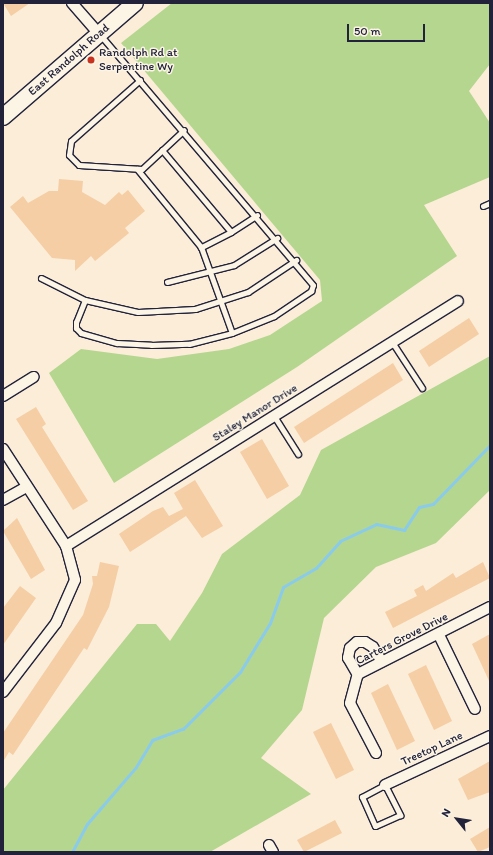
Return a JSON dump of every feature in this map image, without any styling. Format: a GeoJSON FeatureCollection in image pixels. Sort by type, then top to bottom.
{"type":"FeatureCollection","features":[{"type":"Feature","properties":{"kind":"main road","name":"East Randolph Road"},"geometry":{"type":"LineString","coordinates":[[3,117],[135,3]]}},
{"type":"Feature","properties":{"kind":"street"},"geometry":{"type":"LineString","coordinates":[[72,3],[99,34]]}},
{"type":"Feature","properties":{"kind":"street","name":"Staley Manor Drive"},"geometry":{"type":"LineString","coordinates":[[66,546],[458,301]]}},
{"type":"Feature","properties":{"kind":"street"},"geometry":{"type":"LineString","coordinates":[[3,396],[33,377]]}},
{"type":"Feature","properties":{"kind":"street"},"geometry":{"type":"LineString","coordinates":[[3,449],[26,487],[66,546],[75,580],[56,623],[3,692]]}},
{"type":"Feature","properties":{"kind":"street"},"geometry":{"type":"LineString","coordinates":[[3,500],[26,487]]}},
{"type":"Feature","properties":{"kind":"street","name":"Carters Grove Drive"},"geometry":{"type":"LineString","coordinates":[[376,753],[350,703],[358,675],[439,635],[490,607]]}},
{"type":"Feature","properties":{"kind":"street"},"geometry":{"type":"LineString","coordinates":[[439,635],[475,709]]}},
{"type":"Feature","properties":{"kind":"street"},"geometry":{"type":"LineString","coordinates":[[358,675],[348,658],[350,648],[357,642],[365,642],[373,646],[382,662]]}},
{"type":"Feature","properties":{"kind":"street","name":"Treetop Lane"},"geometry":{"type":"LineString","coordinates":[[385,785],[490,736]]}},
{"type":"Feature","properties":{"kind":"lane"},"geometry":{"type":"LineString","coordinates":[[85,300],[76,328],[117,343],[189,344],[232,333],[274,316],[310,292],[312,279],[99,34]]}},
{"type":"Feature","properties":{"kind":"lane"},"geometry":{"type":"LineString","coordinates":[[140,80],[71,141],[69,155],[79,165],[142,169],[184,130]]}},
{"type":"Feature","properties":{"kind":"lane"},"geometry":{"type":"LineString","coordinates":[[162,150],[231,232]]}},
{"type":"Feature","properties":{"kind":"lane"},"geometry":{"type":"LineString","coordinates":[[137,169],[201,247],[212,273],[232,333]]}},
{"type":"Feature","properties":{"kind":"lane"},"geometry":{"type":"LineString","coordinates":[[483,206],[490,203]]}},
{"type":"Feature","properties":{"kind":"lane"},"geometry":{"type":"LineString","coordinates":[[201,247],[231,232],[257,215]]}},
{"type":"Feature","properties":{"kind":"lane"},"geometry":{"type":"LineString","coordinates":[[167,282],[212,273],[253,256],[277,238]]}},
{"type":"Feature","properties":{"kind":"lane"},"geometry":{"type":"LineString","coordinates":[[41,278],[85,300],[138,312],[167,313],[222,301],[248,292],[296,260]]}},
{"type":"Feature","properties":{"kind":"lane"},"geometry":{"type":"LineString","coordinates":[[392,342],[422,388]]}},
{"type":"Feature","properties":{"kind":"lane"},"geometry":{"type":"LineString","coordinates":[[274,416],[298,454]]}},
{"type":"Feature","properties":{"kind":"lane"},"geometry":{"type":"LineString","coordinates":[[385,785],[400,815],[376,826],[362,797],[385,785]]}},
{"type":"Feature","properties":{"kind":"green space"},"geometry":{"type":"Polygon","coordinates":[[[172,3],[490,3],[490,64],[469,91],[490,123],[490,177],[424,205],[457,256],[297,367],[114,483],[49,373],[81,349],[157,359],[229,349],[270,335],[322,301],[320,280],[121,43],[172,3]]]}},
{"type":"Feature","properties":{"kind":"green space"},"geometry":{"type":"Polygon","coordinates":[[[490,356],[490,490],[436,543],[376,567],[324,618],[302,710],[261,758],[311,794],[210,852],[3,852],[3,790],[137,624],[156,624],[170,641],[202,593],[222,554],[300,495],[321,450],[490,356]]]}},
{"type":"Feature","properties":{"kind":"building"},"geometry":{"type":"Polygon","coordinates":[[[3,3],[30,3],[11,16],[3,3]]]}},
{"type":"Feature","properties":{"kind":"building"},"geometry":{"type":"Polygon","coordinates":[[[59,179],[83,181],[82,192],[105,205],[119,192],[122,195],[128,190],[145,211],[125,228],[129,233],[95,261],[91,256],[75,271],[75,260],[52,258],[10,207],[23,196],[28,203],[49,191],[58,191],[59,179]]]}},
{"type":"Feature","properties":{"kind":"building"},"geometry":{"type":"Polygon","coordinates":[[[469,318],[479,334],[429,367],[419,351],[469,318]]]}},
{"type":"Feature","properties":{"kind":"building"},"geometry":{"type":"Polygon","coordinates":[[[393,363],[403,380],[304,443],[294,427],[393,363]]]}},
{"type":"Feature","properties":{"kind":"building"},"geometry":{"type":"Polygon","coordinates":[[[36,407],[46,424],[42,427],[88,501],[73,510],[16,419],[36,407]]]}},
{"type":"Feature","properties":{"kind":"building"},"geometry":{"type":"Polygon","coordinates":[[[262,439],[289,486],[267,499],[240,452],[262,439]]]}},
{"type":"Feature","properties":{"kind":"building"},"geometry":{"type":"Polygon","coordinates":[[[195,480],[223,526],[202,538],[186,516],[130,552],[119,534],[153,511],[163,507],[169,516],[183,509],[174,493],[195,480]]]}},
{"type":"Feature","properties":{"kind":"building"},"geometry":{"type":"Polygon","coordinates":[[[17,518],[45,570],[31,579],[3,531],[17,518]]]}},
{"type":"Feature","properties":{"kind":"building"},"geometry":{"type":"Polygon","coordinates":[[[100,562],[119,566],[109,607],[87,650],[84,648],[13,755],[9,752],[3,762],[3,733],[83,615],[93,584],[92,576],[97,576],[100,562]]]}},
{"type":"Feature","properties":{"kind":"building"},"geometry":{"type":"Polygon","coordinates":[[[483,562],[490,578],[393,628],[385,612],[417,596],[414,590],[423,585],[426,591],[453,573],[456,578],[483,562]]]}},
{"type":"Feature","properties":{"kind":"building"},"geometry":{"type":"Polygon","coordinates":[[[20,586],[36,598],[3,645],[3,608],[20,586]]]}},
{"type":"Feature","properties":{"kind":"building"},"geometry":{"type":"Polygon","coordinates":[[[490,634],[490,683],[472,644],[490,634]]]}},
{"type":"Feature","properties":{"kind":"building"},"geometry":{"type":"Polygon","coordinates":[[[426,665],[452,721],[434,730],[408,674],[426,665]]]}},
{"type":"Feature","properties":{"kind":"building"},"geometry":{"type":"Polygon","coordinates":[[[388,684],[415,741],[397,750],[371,693],[388,684]]]}},
{"type":"Feature","properties":{"kind":"building"},"geometry":{"type":"Polygon","coordinates":[[[331,723],[354,770],[336,779],[313,732],[331,723]]]}},
{"type":"Feature","properties":{"kind":"building"},"geometry":{"type":"Polygon","coordinates":[[[490,761],[490,792],[468,800],[458,779],[490,761]]]}},
{"type":"Feature","properties":{"kind":"building"},"geometry":{"type":"Polygon","coordinates":[[[335,820],[342,833],[304,852],[297,840],[335,820]]]}},
{"type":"Feature","properties":{"kind":"building"},"geometry":{"type":"Polygon","coordinates":[[[490,827],[490,847],[478,852],[470,839],[490,827]]]}},
{"type":"Feature","properties":{"kind":"waterway"},"geometry":{"type":"LineString","coordinates":[[72,852],[87,824],[136,767],[152,740],[183,729],[240,672],[270,623],[283,587],[316,568],[340,541],[376,524],[404,530],[419,507],[433,504],[490,445]]}},
{"type":"Feature","properties":{"kind":"place","name":"Randolph Rd at Serpentine Wy"},"geometry":{"type":"Point","coordinates":[91,60]}}]}
